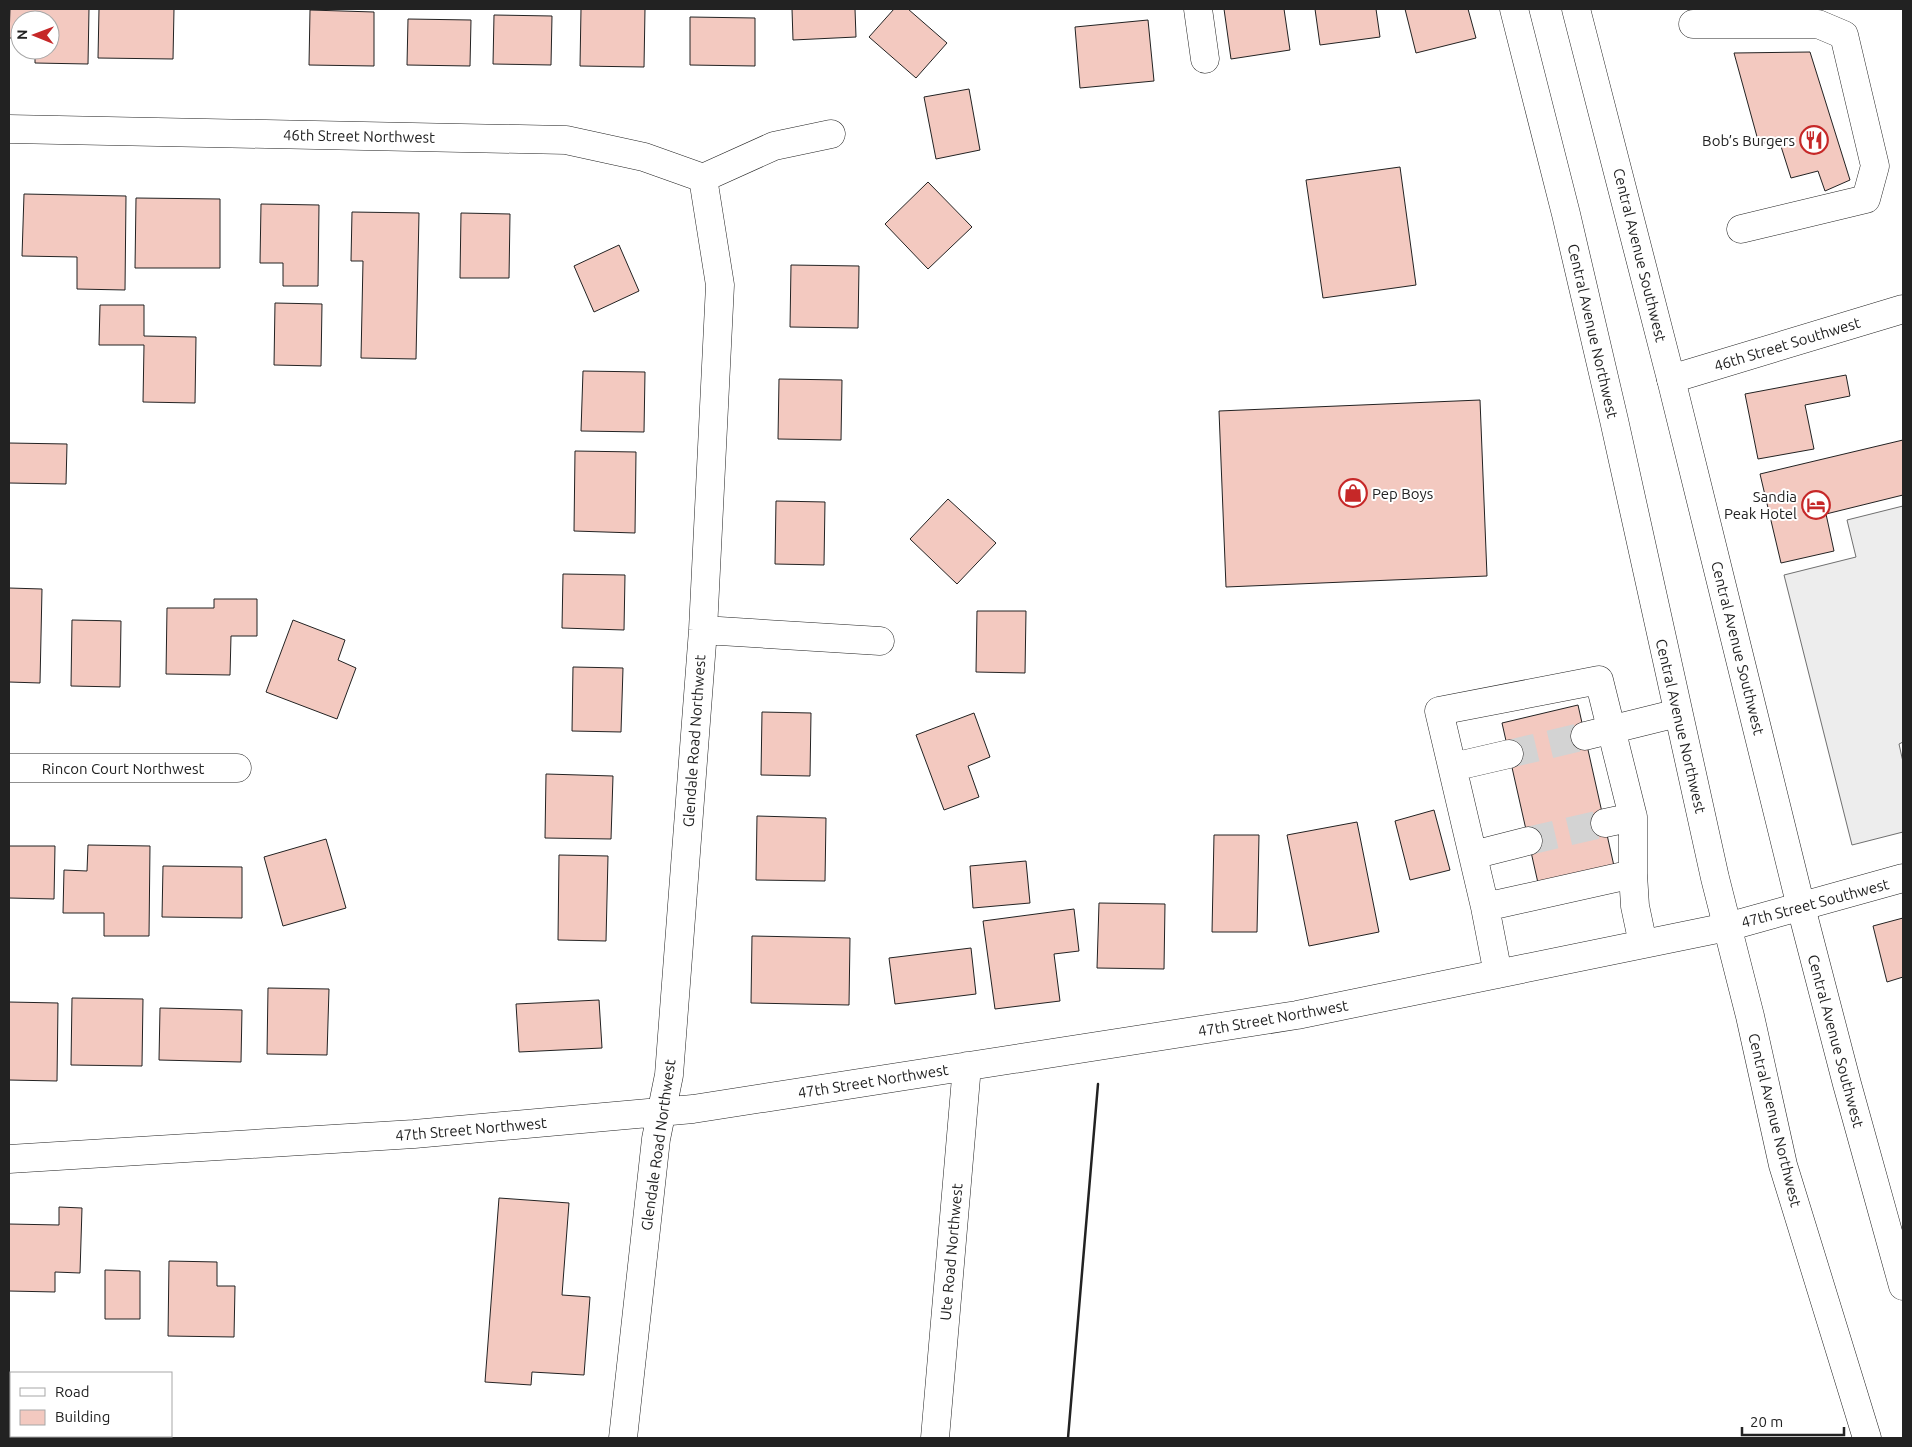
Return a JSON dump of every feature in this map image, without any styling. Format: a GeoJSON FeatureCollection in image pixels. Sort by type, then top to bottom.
{"type":"FeatureCollection","features":[{"type":"Feature","properties":{"kind":"street"},"geometry":{"type":"LineString","coordinates":[[1198,9],[1205,59]]}},
{"type":"Feature","properties":{"kind":"street","name":"Central Avenue Northwest"},"geometry":{"type":"LineString","coordinates":[[1514,9],[1566,214],[1715,878],[1750,1016],[1783,1165],[1866,1438]]}},
{"type":"Feature","properties":{"kind":"street","name":"Central Avenue Southwest"},"geometry":{"type":"LineString","coordinates":[[1576,9],[1672,379],[1801,907],[1847,1084],[1903,1286]]}},
{"type":"Feature","properties":{"kind":"street"},"geometry":{"type":"LineString","coordinates":[[1694,24],[1818,24],[1844,35],[1875,166],[1866,199],[1741,229]]}},
{"type":"Feature","properties":{"kind":"street","name":"46th Street Northwest"},"geometry":{"type":"LineString","coordinates":[[9,129],[566,140],[644,157],[704,178]]}},
{"type":"Feature","properties":{"kind":"street"},"geometry":{"type":"LineString","coordinates":[[704,178],[774,146],[831,134]]}},
{"type":"Feature","properties":{"kind":"street","name":"Glendale Road Northwest"},"geometry":{"type":"LineString","coordinates":[[623,1438],[656,1140],[669,1075],[703,630],[720,285],[704,178]]}},
{"type":"Feature","properties":{"kind":"street","name":"46th Street Southwest"},"geometry":{"type":"LineString","coordinates":[[1672,379],[1903,309]]}},
{"type":"Feature","properties":{"kind":"street"},"geometry":{"type":"LineString","coordinates":[[703,630],[880,641]]}},
{"type":"Feature","properties":{"kind":"street"},"geometry":{"type":"LineString","coordinates":[[1498,974],[1485,907],[1440,711],[1600,680],[1633,817],[1635,906],[1644,944]]}},
{"type":"Feature","properties":{"kind":"street"},"geometry":{"type":"LineString","coordinates":[[1585,736],[1678,712]]}},
{"type":"Feature","properties":{"kind":"street"},"geometry":{"type":"LineString","coordinates":[[1453,767],[1509,754]]}},
{"type":"Feature","properties":{"kind":"street","name":"Rincon Court Northwest"},"geometry":{"type":"LineString","coordinates":[[9,768],[237,768]]}},
{"type":"Feature","properties":{"kind":"street"},"geometry":{"type":"LineString","coordinates":[[1605,823],[1633,817]]}},
{"type":"Feature","properties":{"kind":"street"},"geometry":{"type":"LineString","coordinates":[[1473,855],[1528,841]]}},
{"type":"Feature","properties":{"kind":"street"},"geometry":{"type":"LineString","coordinates":[[1485,907],[1633,874]]}},
{"type":"Feature","properties":{"kind":"street","name":"47th Street Southwest"},"geometry":{"type":"LineString","coordinates":[[1728,927],[1903,878]]}},
{"type":"Feature","properties":{"kind":"street","name":"47th Street Northwest"},"geometry":{"type":"LineString","coordinates":[[9,1159],[414,1134],[662,1112],[1297,1015],[1728,927]]}},
{"type":"Feature","properties":{"kind":"street","name":"Ute Road Northwest"},"geometry":{"type":"LineString","coordinates":[[936,1438],[967,1066]]}},
{"type":"Feature","properties":{"kind":"shaded area"},"geometry":{"type":"Polygon","coordinates":[[[1903,506],[1903,742],[1899,744],[1903,762],[1903,832],[1852,845],[1784,575],[1856,557],[1847,520],[1903,506]]]}},
{"type":"Feature","properties":{"kind":"building"},"geometry":{"type":"Polygon","coordinates":[[[10,9],[89,9],[88,64],[35,63],[35,60],[60,60],[60,10],[10,10],[9,38],[10,9]]]}},
{"type":"Feature","properties":{"kind":"building"},"geometry":{"type":"Polygon","coordinates":[[[99,9],[174,9],[173,59],[98,58],[99,9]]]}},
{"type":"Feature","properties":{"kind":"building"},"geometry":{"type":"Polygon","coordinates":[[[581,9],[645,9],[644,67],[580,66],[581,9]]]}},
{"type":"Feature","properties":{"kind":"building"},"geometry":{"type":"Polygon","coordinates":[[[792,9],[855,9],[856,37],[793,40],[792,9]]]}},
{"type":"Feature","properties":{"kind":"building"},"geometry":{"type":"Polygon","coordinates":[[[894,9],[908,9],[947,43],[916,78],[869,37],[894,9]]]}},
{"type":"Feature","properties":{"kind":"building"},"geometry":{"type":"Polygon","coordinates":[[[1224,9],[1284,9],[1290,50],[1231,59],[1224,9]]]}},
{"type":"Feature","properties":{"kind":"building"},"geometry":{"type":"Polygon","coordinates":[[[1315,9],[1376,9],[1380,37],[1320,45],[1315,9]]]}},
{"type":"Feature","properties":{"kind":"building"},"geometry":{"type":"Polygon","coordinates":[[[1405,9],[1468,9],[1476,38],[1416,53],[1405,9]]]}},
{"type":"Feature","properties":{"kind":"building"},"geometry":{"type":"Polygon","coordinates":[[[310,10],[374,12],[374,66],[309,65],[310,10]]]}},
{"type":"Feature","properties":{"kind":"building"},"geometry":{"type":"Polygon","coordinates":[[[494,15],[552,16],[551,65],[493,64],[494,15]]]}},
{"type":"Feature","properties":{"kind":"building"},"geometry":{"type":"Polygon","coordinates":[[[690,17],[755,18],[755,66],[690,65],[690,17]]]}},
{"type":"Feature","properties":{"kind":"building"},"geometry":{"type":"Polygon","coordinates":[[[408,19],[471,20],[470,66],[407,65],[408,19]]]}},
{"type":"Feature","properties":{"kind":"building"},"geometry":{"type":"Polygon","coordinates":[[[1148,20],[1154,81],[1080,88],[1075,27],[1148,20]]]}},
{"type":"Feature","properties":{"kind":"building"},"geometry":{"type":"Polygon","coordinates":[[[1810,52],[1850,180],[1825,191],[1818,171],[1791,178],[1779,140],[1759,144],[1734,53],[1810,52]]]}},
{"type":"Feature","properties":{"kind":"building"},"geometry":{"type":"Polygon","coordinates":[[[969,89],[980,150],[936,159],[924,97],[969,89]]]}},
{"type":"Feature","properties":{"kind":"building"},"geometry":{"type":"Polygon","coordinates":[[[1400,167],[1416,285],[1323,298],[1306,180],[1400,167]]]}},
{"type":"Feature","properties":{"kind":"building"},"geometry":{"type":"Polygon","coordinates":[[[928,182],[972,227],[928,269],[885,224],[928,182]]]}},
{"type":"Feature","properties":{"kind":"building"},"geometry":{"type":"Polygon","coordinates":[[[24,194],[126,196],[125,290],[77,289],[77,257],[22,256],[24,194]]]}},
{"type":"Feature","properties":{"kind":"building"},"geometry":{"type":"Polygon","coordinates":[[[136,198],[220,199],[220,268],[135,268],[136,198]]]}},
{"type":"Feature","properties":{"kind":"building"},"geometry":{"type":"Polygon","coordinates":[[[261,204],[319,205],[318,286],[283,286],[283,263],[260,263],[261,204]]]}},
{"type":"Feature","properties":{"kind":"building"},"geometry":{"type":"Polygon","coordinates":[[[352,212],[419,213],[416,359],[361,358],[363,261],[351,261],[352,212]]]}},
{"type":"Feature","properties":{"kind":"building"},"geometry":{"type":"Polygon","coordinates":[[[461,213],[510,214],[509,278],[460,278],[461,213]]]}},
{"type":"Feature","properties":{"kind":"building"},"geometry":{"type":"Polygon","coordinates":[[[619,245],[639,291],[594,312],[574,266],[619,245]]]}},
{"type":"Feature","properties":{"kind":"building"},"geometry":{"type":"Polygon","coordinates":[[[791,265],[859,266],[858,328],[790,327],[791,265]]]}},
{"type":"Feature","properties":{"kind":"building"},"geometry":{"type":"Polygon","coordinates":[[[275,303],[322,304],[321,366],[274,365],[275,303]]]}},
{"type":"Feature","properties":{"kind":"building"},"geometry":{"type":"Polygon","coordinates":[[[100,305],[144,305],[144,336],[196,337],[195,403],[143,402],[144,345],[99,345],[100,305]]]}},
{"type":"Feature","properties":{"kind":"building"},"geometry":{"type":"Polygon","coordinates":[[[583,371],[645,372],[644,432],[581,431],[583,371]]]}},
{"type":"Feature","properties":{"kind":"building"},"geometry":{"type":"Polygon","coordinates":[[[1846,375],[1850,396],[1805,405],[1814,449],[1758,459],[1745,394],[1846,375]]]}},
{"type":"Feature","properties":{"kind":"building"},"geometry":{"type":"Polygon","coordinates":[[[779,379],[842,380],[841,440],[778,439],[779,379]]]}},
{"type":"Feature","properties":{"kind":"building","name":"Pep Boys"},"geometry":{"type":"Polygon","coordinates":[[[1480,400],[1487,576],[1226,587],[1219,411],[1480,400]]]}},
{"type":"Feature","properties":{"kind":"building","name":"Sandia Peak Hotel"},"geometry":{"type":"Polygon","coordinates":[[[1903,440],[1903,495],[1826,514],[1834,551],[1781,563],[1760,474],[1903,440]]]}},
{"type":"Feature","properties":{"kind":"building"},"geometry":{"type":"Polygon","coordinates":[[[9,443],[67,444],[66,484],[9,483],[9,443]]]}},
{"type":"Feature","properties":{"kind":"building"},"geometry":{"type":"Polygon","coordinates":[[[575,451],[636,452],[635,533],[574,531],[575,451]]]}},
{"type":"Feature","properties":{"kind":"building"},"geometry":{"type":"Polygon","coordinates":[[[948,499],[996,543],[957,584],[910,539],[948,499]]]}},
{"type":"Feature","properties":{"kind":"building"},"geometry":{"type":"Polygon","coordinates":[[[776,501],[825,502],[824,565],[775,564],[776,501]]]}},
{"type":"Feature","properties":{"kind":"building"},"geometry":{"type":"Polygon","coordinates":[[[563,574],[625,575],[624,630],[562,628],[563,574]]]}},
{"type":"Feature","properties":{"kind":"building"},"geometry":{"type":"Polygon","coordinates":[[[9,588],[42,589],[40,683],[9,682],[9,588]]]}},
{"type":"Feature","properties":{"kind":"building"},"geometry":{"type":"Polygon","coordinates":[[[214,599],[257,599],[257,636],[231,636],[230,675],[166,674],[167,608],[214,608],[214,599]]]}},
{"type":"Feature","properties":{"kind":"building"},"geometry":{"type":"Polygon","coordinates":[[[977,611],[1026,611],[1025,673],[976,672],[977,611]]]}},
{"type":"Feature","properties":{"kind":"building"},"geometry":{"type":"Polygon","coordinates":[[[72,620],[121,621],[120,687],[71,686],[72,620]]]}},
{"type":"Feature","properties":{"kind":"building"},"geometry":{"type":"Polygon","coordinates":[[[293,620],[345,640],[338,660],[356,668],[337,719],[266,692],[293,620]]]}},
{"type":"Feature","properties":{"kind":"building"},"geometry":{"type":"Polygon","coordinates":[[[573,667],[623,668],[621,732],[572,731],[573,667]]]}},
{"type":"Feature","properties":{"kind":"building"},"geometry":{"type":"Polygon","coordinates":[[[1578,705],[1614,866],[1538,883],[1502,723],[1578,705]]]}},
{"type":"Feature","properties":{"kind":"building"},"geometry":{"type":"Polygon","coordinates":[[[762,712],[811,713],[810,776],[761,775],[762,712]]]}},
{"type":"Feature","properties":{"kind":"building"},"geometry":{"type":"Polygon","coordinates":[[[974,713],[990,757],[968,766],[979,797],[944,810],[916,735],[974,713]]]}},
{"type":"Feature","properties":{"kind":"building"},"geometry":{"type":"Polygon","coordinates":[[[546,774],[613,776],[611,839],[545,838],[546,774]]]}},
{"type":"Feature","properties":{"kind":"building"},"geometry":{"type":"Polygon","coordinates":[[[1434,810],[1450,870],[1410,880],[1395,821],[1434,810]]]}},
{"type":"Feature","properties":{"kind":"building"},"geometry":{"type":"Polygon","coordinates":[[[757,816],[826,818],[825,881],[756,880],[757,816]]]}},
{"type":"Feature","properties":{"kind":"building"},"geometry":{"type":"Polygon","coordinates":[[[1357,822],[1379,932],[1309,946],[1287,835],[1357,822]]]}},
{"type":"Feature","properties":{"kind":"building"},"geometry":{"type":"Polygon","coordinates":[[[1214,835],[1259,835],[1257,932],[1212,932],[1214,835]]]}},
{"type":"Feature","properties":{"kind":"building"},"geometry":{"type":"Polygon","coordinates":[[[326,839],[346,908],[283,926],[264,857],[326,839]]]}},
{"type":"Feature","properties":{"kind":"building"},"geometry":{"type":"Polygon","coordinates":[[[88,845],[150,846],[149,936],[104,936],[104,913],[63,913],[64,870],[87,871],[88,845]]]}},
{"type":"Feature","properties":{"kind":"building"},"geometry":{"type":"Polygon","coordinates":[[[9,846],[55,846],[54,899],[9,898],[9,846]]]}},
{"type":"Feature","properties":{"kind":"building"},"geometry":{"type":"Polygon","coordinates":[[[559,855],[608,856],[606,941],[558,940],[559,855]]]}},
{"type":"Feature","properties":{"kind":"building"},"geometry":{"type":"Polygon","coordinates":[[[1026,861],[1030,903],[973,908],[970,866],[1026,861]]]}},
{"type":"Feature","properties":{"kind":"building"},"geometry":{"type":"Polygon","coordinates":[[[163,866],[242,867],[242,918],[162,917],[163,866]]]}},
{"type":"Feature","properties":{"kind":"building"},"geometry":{"type":"Polygon","coordinates":[[[1099,903],[1165,904],[1164,969],[1097,968],[1099,903]]]}},
{"type":"Feature","properties":{"kind":"building"},"geometry":{"type":"Polygon","coordinates":[[[1074,909],[1079,951],[1054,954],[1060,1001],[995,1009],[983,921],[1074,909]]]}},
{"type":"Feature","properties":{"kind":"building"},"geometry":{"type":"Polygon","coordinates":[[[1903,918],[1903,977],[1887,982],[1873,926],[1903,918]]]}},
{"type":"Feature","properties":{"kind":"building"},"geometry":{"type":"Polygon","coordinates":[[[752,936],[850,938],[849,1005],[751,1003],[752,936]]]}},
{"type":"Feature","properties":{"kind":"building"},"geometry":{"type":"Polygon","coordinates":[[[971,948],[976,994],[895,1004],[889,958],[971,948]]]}},
{"type":"Feature","properties":{"kind":"building"},"geometry":{"type":"Polygon","coordinates":[[[268,988],[329,989],[327,1055],[267,1054],[268,988]]]}},
{"type":"Feature","properties":{"kind":"building"},"geometry":{"type":"Polygon","coordinates":[[[72,998],[143,999],[142,1066],[71,1065],[72,998]]]}},
{"type":"Feature","properties":{"kind":"building"},"geometry":{"type":"Polygon","coordinates":[[[599,1000],[602,1048],[519,1052],[516,1004],[599,1000]]]}},
{"type":"Feature","properties":{"kind":"building"},"geometry":{"type":"Polygon","coordinates":[[[9,1002],[58,1003],[57,1081],[9,1080],[9,1002]]]}},
{"type":"Feature","properties":{"kind":"building"},"geometry":{"type":"Polygon","coordinates":[[[160,1008],[242,1010],[241,1062],[159,1060],[160,1008]]]}},
{"type":"Feature","properties":{"kind":"building"},"geometry":{"type":"Polygon","coordinates":[[[499,1198],[569,1203],[562,1295],[590,1297],[584,1375],[532,1372],[531,1385],[485,1382],[499,1198]]]}},
{"type":"Feature","properties":{"kind":"building"},"geometry":{"type":"Polygon","coordinates":[[[59,1207],[82,1208],[80,1273],[55,1272],[55,1292],[9,1291],[9,1224],[59,1225],[59,1207]]]}},
{"type":"Feature","properties":{"kind":"building"},"geometry":{"type":"Polygon","coordinates":[[[169,1261],[217,1262],[217,1286],[235,1286],[234,1337],[168,1336],[169,1261]]]}},
{"type":"Feature","properties":{"kind":"building"},"geometry":{"type":"Polygon","coordinates":[[[105,1270],[140,1271],[140,1319],[105,1319],[105,1270]]]}},
{"type":"Feature","properties":{"kind":"building"},"geometry":{"type":"Polygon","coordinates":[[[9,1410],[10,1437],[54,1437],[54,1438],[9,1438],[9,1410]]]}},
{"type":"Feature","properties":{"kind":"tunnel"},"geometry":{"type":"LineString","coordinates":[[1509,754],[1585,736]]}},
{"type":"Feature","properties":{"kind":"tunnel"},"geometry":{"type":"LineString","coordinates":[[1528,841],[1605,823]]}},
{"type":"Feature","properties":{"kind":"wall"},"geometry":{"type":"LineString","coordinates":[[1068,1438],[1098,1084]]}},
{"type":"Feature","properties":{"kind":"place","name":"Bob’s Burgers"},"geometry":{"type":"Point","coordinates":[1814,140]}},
{"type":"Feature","properties":{"kind":"place","name":"Pep Boys"},"geometry":{"type":"Point","coordinates":[1353,493]}},
{"type":"Feature","properties":{"kind":"place","name":"Sandia Peak Hotel"},"geometry":{"type":"Point","coordinates":[1816,505]}}]}
